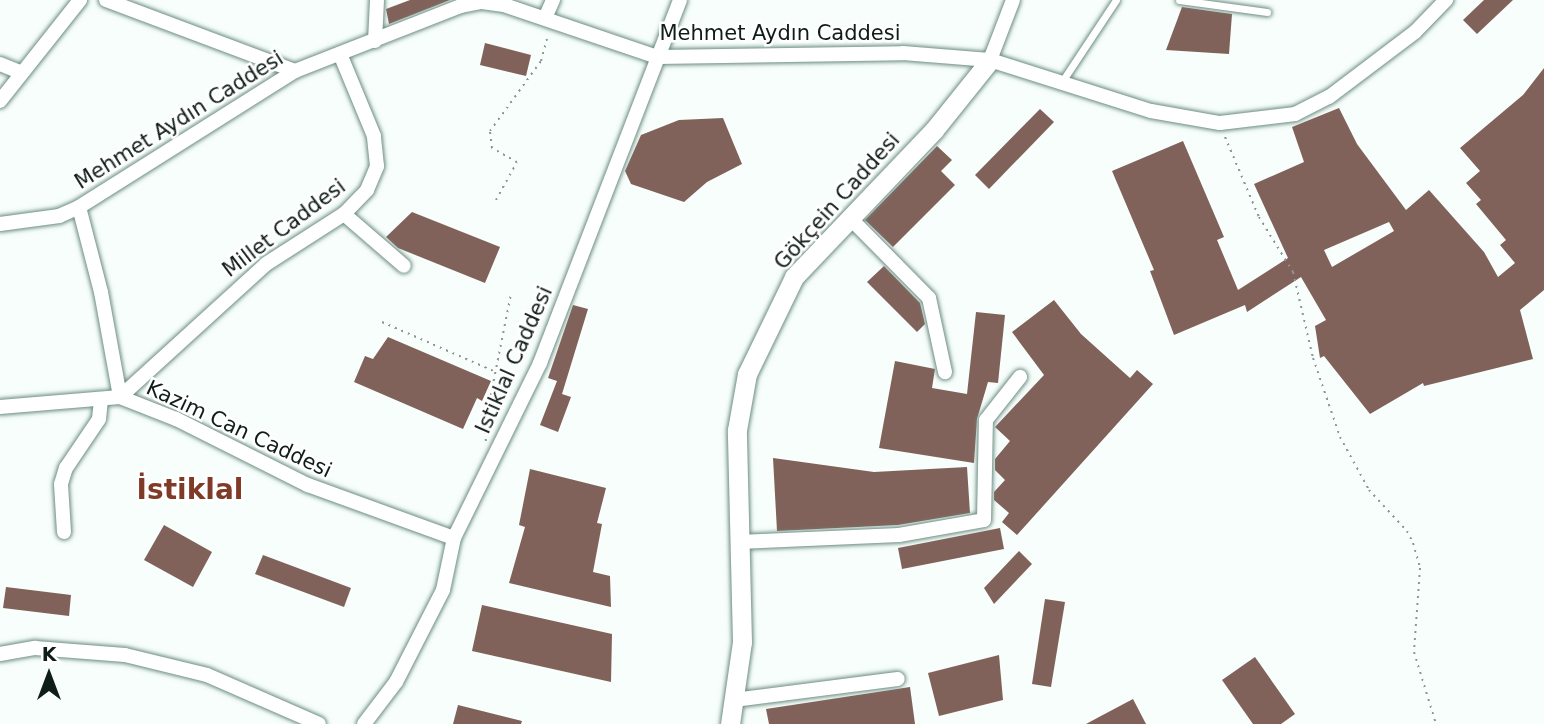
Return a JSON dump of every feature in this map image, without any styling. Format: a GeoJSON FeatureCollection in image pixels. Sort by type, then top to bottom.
{"type":"FeatureCollection","features":[{"type":"Feature","properties":{"kind":"street"},"geometry":{"type":"LineString","coordinates":[[0,101],[20,72],[80,0]]}},
{"type":"Feature","properties":{"kind":"street"},"geometry":{"type":"LineString","coordinates":[[106,0],[295,71]]}},
{"type":"Feature","properties":{"kind":"street"},"geometry":{"type":"LineString","coordinates":[[375,41],[377,0]]}},
{"type":"Feature","properties":{"kind":"street"},"geometry":{"type":"LineString","coordinates":[[548,19],[552,0]]}},
{"type":"Feature","properties":{"kind":"street","name":"Istiklal Caddesi"},"geometry":{"type":"LineString","coordinates":[[364,724],[396,682],[443,590],[454,538],[540,363],[680,0]]}},
{"type":"Feature","properties":{"kind":"street"},"geometry":{"type":"LineString","coordinates":[[990,60],[1013,0]]}},
{"type":"Feature","properties":{"kind":"street","name":"Mehmet Aydın Caddesi"},"geometry":{"type":"LineString","coordinates":[[0,224],[37,220],[79,207],[295,71],[461,6],[482,2],[548,19],[658,57],[903,53],[990,60],[1063,80],[1151,111],[1220,124],[1295,114],[1329,97],[1415,32],[1446,0]]}},
{"type":"Feature","properties":{"kind":"street","name":"Millet Caddesi"},"geometry":{"type":"LineString","coordinates":[[120,397],[266,264],[344,214],[367,190],[377,166],[374,136],[340,54]]}},
{"type":"Feature","properties":{"kind":"street","name":"Gökçein Caddesi"},"geometry":{"type":"LineString","coordinates":[[730,724],[742,642],[737,430],[747,374],[794,277],[934,130],[990,60]]}},
{"type":"Feature","properties":{"kind":"street"},"geometry":{"type":"LineString","coordinates":[[0,64],[20,72]]}},
{"type":"Feature","properties":{"kind":"street"},"geometry":{"type":"LineString","coordinates":[[79,207],[101,292],[120,397]]}},
{"type":"Feature","properties":{"kind":"street"},"geometry":{"type":"LineString","coordinates":[[344,214],[404,266]]}},
{"type":"Feature","properties":{"kind":"street"},"geometry":{"type":"LineString","coordinates":[[849,217],[929,298],[945,372]]}},
{"type":"Feature","properties":{"kind":"street"},"geometry":{"type":"LineString","coordinates":[[739,542],[899,535],[984,520],[986,420],[1020,377]]}},
{"type":"Feature","properties":{"kind":"street","name":"Kazim Can Caddesi"},"geometry":{"type":"LineString","coordinates":[[0,407],[120,397],[176,419],[318,490],[454,538]]}},
{"type":"Feature","properties":{"kind":"street"},"geometry":{"type":"LineString","coordinates":[[64,532],[61,484],[65,468],[99,419],[101,399]]}},
{"type":"Feature","properties":{"kind":"street"},"geometry":{"type":"LineString","coordinates":[[0,654],[35,648],[125,655],[207,675],[319,724]]}},
{"type":"Feature","properties":{"kind":"street"},"geometry":{"type":"LineString","coordinates":[[734,700],[898,679]]}},
{"type":"Feature","properties":{"kind":"lane"},"geometry":{"type":"LineString","coordinates":[[1063,80],[1116,0]]}},
{"type":"Feature","properties":{"kind":"lane"},"geometry":{"type":"LineString","coordinates":[[1179,0],[1267,12]]}},
{"type":"Feature","properties":{"kind":"path"},"geometry":{"type":"LineString","coordinates":[[496,200],[517,162],[492,148],[489,131],[541,61],[548,19]]}},
{"type":"Feature","properties":{"kind":"path"},"geometry":{"type":"LineString","coordinates":[[1220,124],[1259,217],[1293,272],[1313,358],[1340,437],[1369,490],[1407,531],[1413,544],[1420,568],[1414,652],[1436,724]]}},
{"type":"Feature","properties":{"kind":"path"},"geometry":{"type":"LineString","coordinates":[[490,462],[484,429],[511,294]]}},
{"type":"Feature","properties":{"kind":"path"},"geometry":{"type":"LineString","coordinates":[[382,322],[496,372]]}},
{"type":"Feature","properties":{"kind":"building"},"geometry":{"type":"Polygon","coordinates":[[[410,0],[450,0],[389,24],[386,9],[410,0]]]}},
{"type":"Feature","properties":{"kind":"building"},"geometry":{"type":"Polygon","coordinates":[[[1484,0],[1513,0],[1477,34],[1463,20],[1484,0]]]}},
{"type":"Feature","properties":{"kind":"building"},"geometry":{"type":"Polygon","coordinates":[[[1182,7],[1232,14],[1229,54],[1166,50],[1182,7]]]}},
{"type":"Feature","properties":{"kind":"building"},"geometry":{"type":"Polygon","coordinates":[[[485,43],[531,55],[526,76],[480,65],[485,43]]]}},
{"type":"Feature","properties":{"kind":"building"},"geometry":{"type":"Polygon","coordinates":[[[1544,68],[1544,290],[1520,310],[1533,359],[1424,386],[1423,383],[1370,414],[1324,356],[1320,358],[1315,326],[1326,320],[1301,277],[1247,312],[1245,305],[1174,335],[1150,271],[1154,270],[1112,171],[1183,141],[1224,237],[1217,240],[1238,290],[1288,258],[1254,184],[1304,162],[1292,127],[1339,108],[1357,144],[1406,210],[1429,190],[1484,252],[1498,277],[1515,263],[1500,245],[1506,240],[1476,204],[1481,200],[1466,183],[1480,171],[1460,148],[1523,95],[1544,68]],[[1389,222],[1324,250],[1332,267],[1394,231],[1389,222]]]}},
{"type":"Feature","properties":{"kind":"building"},"geometry":{"type":"Polygon","coordinates":[[[1040,109],[1054,122],[989,189],[975,175],[1040,109]]]}},
{"type":"Feature","properties":{"kind":"building"},"geometry":{"type":"Polygon","coordinates":[[[723,118],[742,164],[707,182],[684,202],[631,184],[625,171],[641,135],[679,120],[723,118]]]}},
{"type":"Feature","properties":{"kind":"building"},"geometry":{"type":"Polygon","coordinates":[[[937,146],[952,160],[941,171],[955,185],[893,247],[865,220],[937,146]]]}},
{"type":"Feature","properties":{"kind":"building"},"geometry":{"type":"Polygon","coordinates":[[[412,212],[500,247],[485,283],[398,248],[386,237],[412,212]]]}},
{"type":"Feature","properties":{"kind":"building"},"geometry":{"type":"Polygon","coordinates":[[[884,266],[920,303],[925,324],[917,332],[867,282],[884,266]]]}},
{"type":"Feature","properties":{"kind":"building"},"geometry":{"type":"Polygon","coordinates":[[[1054,300],[1081,334],[1130,378],[1137,370],[1153,384],[1017,535],[1002,522],[1009,513],[994,500],[994,492],[1005,480],[995,470],[995,459],[1010,441],[995,427],[1044,375],[1012,332],[1054,300]]]}},
{"type":"Feature","properties":{"kind":"building"},"geometry":{"type":"Polygon","coordinates":[[[573,305],[588,309],[562,394],[571,397],[558,432],[540,425],[557,381],[548,378],[573,305]]]}},
{"type":"Feature","properties":{"kind":"building"},"geometry":{"type":"Polygon","coordinates":[[[976,312],[1005,315],[998,383],[988,382],[977,419],[974,463],[879,448],[895,361],[935,369],[932,388],[967,394],[976,312]]]}},
{"type":"Feature","properties":{"kind":"building"},"geometry":{"type":"Polygon","coordinates":[[[388,337],[491,381],[482,401],[477,398],[463,429],[354,382],[365,356],[373,359],[388,337]]]}},
{"type":"Feature","properties":{"kind":"building"},"geometry":{"type":"Polygon","coordinates":[[[773,458],[874,472],[967,467],[970,513],[898,525],[777,531],[773,458]]]}},
{"type":"Feature","properties":{"kind":"building"},"geometry":{"type":"Polygon","coordinates":[[[530,469],[606,488],[597,523],[602,524],[593,572],[610,576],[611,607],[509,583],[525,527],[519,525],[530,469]]]}},
{"type":"Feature","properties":{"kind":"building"},"geometry":{"type":"Polygon","coordinates":[[[164,525],[212,552],[193,587],[144,560],[164,525]]]}},
{"type":"Feature","properties":{"kind":"building"},"geometry":{"type":"Polygon","coordinates":[[[1000,528],[1004,549],[902,569],[898,548],[1000,528]]]}},
{"type":"Feature","properties":{"kind":"building"},"geometry":{"type":"Polygon","coordinates":[[[1019,551],[1032,564],[994,604],[984,588],[1019,551]]]}},
{"type":"Feature","properties":{"kind":"building"},"geometry":{"type":"Polygon","coordinates":[[[263,555],[351,588],[344,607],[255,574],[263,555]]]}},
{"type":"Feature","properties":{"kind":"building"},"geometry":{"type":"Polygon","coordinates":[[[6,587],[71,595],[69,616],[3,608],[6,587]]]}},
{"type":"Feature","properties":{"kind":"building"},"geometry":{"type":"Polygon","coordinates":[[[1045,599],[1065,602],[1051,687],[1032,684],[1045,599]]]}},
{"type":"Feature","properties":{"kind":"building"},"geometry":{"type":"Polygon","coordinates":[[[482,605],[612,634],[611,682],[472,651],[482,605]]]}},
{"type":"Feature","properties":{"kind":"building"},"geometry":{"type":"Polygon","coordinates":[[[999,655],[1003,700],[939,716],[928,673],[999,655]]]}},
{"type":"Feature","properties":{"kind":"building"},"geometry":{"type":"Polygon","coordinates":[[[1255,657],[1295,714],[1281,724],[1253,724],[1222,680],[1255,657]]]}},
{"type":"Feature","properties":{"kind":"building"},"geometry":{"type":"Polygon","coordinates":[[[910,687],[915,724],[769,724],[766,709],[910,687]]]}},
{"type":"Feature","properties":{"kind":"building"},"geometry":{"type":"Polygon","coordinates":[[[1133,699],[1146,724],[1086,724],[1099,717],[1133,699]]]}},
{"type":"Feature","properties":{"kind":"building"},"geometry":{"type":"Polygon","coordinates":[[[458,705],[522,721],[521,724],[453,724],[458,705]]]}},
{"type":"Feature","properties":{"kind":"district","name":"İstiklal"},"geometry":{"type":"Point","coordinates":[190,490]}}]}
